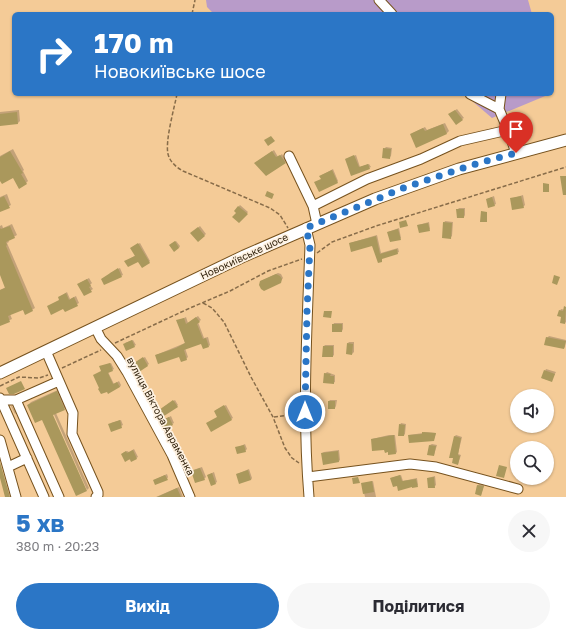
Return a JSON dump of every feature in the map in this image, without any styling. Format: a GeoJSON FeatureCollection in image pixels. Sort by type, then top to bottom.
{"type":"FeatureCollection","features":[{"type":"Feature","properties":{"kind":"main road","name":"Новокиївське шосе"},"geometry":{"type":"LineString","coordinates":[[0,372],[292,235],[406,187],[472,165],[566,140]]}},
{"type":"Feature","properties":{"kind":"street"},"geometry":{"type":"LineString","coordinates":[[379,0],[390,12]]}},
{"type":"Feature","properties":{"kind":"street"},"geometry":{"type":"LineString","coordinates":[[474,96],[499,109]]}},
{"type":"Feature","properties":{"kind":"street"},"geometry":{"type":"LineString","coordinates":[[501,96],[499,109],[516,153]]}},
{"type":"Feature","properties":{"kind":"street"},"geometry":{"type":"LineString","coordinates":[[313,206],[367,179],[421,159],[460,141],[508,130]]}},
{"type":"Feature","properties":{"kind":"street"},"geometry":{"type":"LineString","coordinates":[[289,156],[313,206],[307,311],[305,412],[309,497]]}},
{"type":"Feature","properties":{"kind":"street","name":"вулиця Віктора Авраменка"},"geometry":{"type":"LineString","coordinates":[[95,327],[101,339],[120,361],[160,432],[181,474],[190,497]]}},
{"type":"Feature","properties":{"kind":"street"},"geometry":{"type":"LineString","coordinates":[[46,351],[73,413],[72,434],[98,492],[96,497]]}},
{"type":"Feature","properties":{"kind":"street"},"geometry":{"type":"LineString","coordinates":[[44,497],[0,399],[16,400],[57,376]]}},
{"type":"Feature","properties":{"kind":"street"},"geometry":{"type":"LineString","coordinates":[[16,400],[59,497]]}},
{"type":"Feature","properties":{"kind":"street"},"geometry":{"type":"LineString","coordinates":[[0,440],[16,497]]}},
{"type":"Feature","properties":{"kind":"street"},"geometry":{"type":"LineString","coordinates":[[8,467],[27,458]]}},
{"type":"Feature","properties":{"kind":"street"},"geometry":{"type":"LineString","coordinates":[[308,477],[410,464],[436,467],[518,489]]}},
{"type":"Feature","properties":{"kind":"path"},"geometry":{"type":"LineString","coordinates":[[192,12],[195,0]]}},
{"type":"Feature","properties":{"kind":"path"},"geometry":{"type":"LineString","coordinates":[[177,96],[168,144],[168,154],[174,165],[183,171],[270,208],[283,219],[292,235]]}},
{"type":"Feature","properties":{"kind":"path"},"geometry":{"type":"LineString","coordinates":[[0,386],[19,377],[39,378],[57,376],[132,334],[230,291],[268,271],[310,256],[336,240],[376,226],[566,167]]}},
{"type":"Feature","properties":{"kind":"path"},"geometry":{"type":"LineString","coordinates":[[202,303],[212,308],[224,322],[251,377],[273,417],[288,454],[296,461],[307,465]]}},
{"type":"Feature","properties":{"kind":"path"},"geometry":{"type":"LineString","coordinates":[[273,417],[305,412]]}},
{"type":"Feature","properties":{"kind":"shaded area"},"geometry":{"type":"Polygon","coordinates":[[[206,0],[528,0],[531,12],[212,12],[207,7],[206,0]]]}},
{"type":"Feature","properties":{"kind":"shaded area"},"geometry":{"type":"Polygon","coordinates":[[[466,96],[545,96],[492,118],[466,96]]]}},
{"type":"Feature","properties":{"kind":"building"},"geometry":{"type":"Polygon","coordinates":[[[455,110],[463,120],[456,125],[448,114],[455,110]]]}},
{"type":"Feature","properties":{"kind":"building"},"geometry":{"type":"Polygon","coordinates":[[[17,112],[18,124],[0,126],[0,114],[17,112]]]}},
{"type":"Feature","properties":{"kind":"building"},"geometry":{"type":"Polygon","coordinates":[[[443,124],[447,134],[416,148],[410,134],[423,128],[425,131],[443,124]]]}},
{"type":"Feature","properties":{"kind":"building"},"geometry":{"type":"Polygon","coordinates":[[[271,136],[275,141],[268,146],[264,140],[271,136]]]}},
{"type":"Feature","properties":{"kind":"building"},"geometry":{"type":"Polygon","coordinates":[[[383,148],[391,149],[390,159],[382,158],[383,148]]]}},
{"type":"Feature","properties":{"kind":"building"},"geometry":{"type":"Polygon","coordinates":[[[10,151],[23,173],[21,174],[27,184],[19,189],[13,178],[2,184],[0,181],[0,157],[10,151]]]}},
{"type":"Feature","properties":{"kind":"building"},"geometry":{"type":"Polygon","coordinates":[[[272,151],[276,157],[280,155],[286,163],[266,176],[254,163],[272,151]]]}},
{"type":"Feature","properties":{"kind":"building"},"geometry":{"type":"Polygon","coordinates":[[[354,155],[359,167],[368,164],[370,169],[351,176],[345,159],[354,155]]]}},
{"type":"Feature","properties":{"kind":"building"},"geometry":{"type":"Polygon","coordinates":[[[332,170],[338,183],[319,192],[314,182],[321,179],[319,176],[332,170]]]}},
{"type":"Feature","properties":{"kind":"building"},"geometry":{"type":"Polygon","coordinates":[[[560,176],[566,176],[566,195],[563,195],[560,176]]]}},
{"type":"Feature","properties":{"kind":"building"},"geometry":{"type":"Polygon","coordinates":[[[543,183],[549,184],[549,192],[543,192],[543,183]]]}},
{"type":"Feature","properties":{"kind":"building"},"geometry":{"type":"Polygon","coordinates":[[[267,191],[274,194],[272,199],[265,196],[267,191]]]}},
{"type":"Feature","properties":{"kind":"building"},"geometry":{"type":"Polygon","coordinates":[[[4,196],[10,208],[0,212],[0,198],[4,196]]]}},
{"type":"Feature","properties":{"kind":"building"},"geometry":{"type":"Polygon","coordinates":[[[521,196],[524,208],[512,210],[510,198],[521,196]]]}},
{"type":"Feature","properties":{"kind":"building"},"geometry":{"type":"Polygon","coordinates":[[[492,197],[495,206],[488,208],[486,199],[492,197]]]}},
{"type":"Feature","properties":{"kind":"building"},"geometry":{"type":"Polygon","coordinates":[[[238,206],[248,214],[239,223],[232,217],[236,213],[234,211],[238,206]]]}},
{"type":"Feature","properties":{"kind":"building"},"geometry":{"type":"Polygon","coordinates":[[[456,209],[464,209],[464,218],[457,218],[456,209]]]}},
{"type":"Feature","properties":{"kind":"building"},"geometry":{"type":"Polygon","coordinates":[[[481,211],[487,212],[487,222],[480,222],[481,211]]]}},
{"type":"Feature","properties":{"kind":"building"},"geometry":{"type":"Polygon","coordinates":[[[406,220],[408,226],[400,228],[399,222],[406,220]]]}},
{"type":"Feature","properties":{"kind":"building"},"geometry":{"type":"Polygon","coordinates":[[[443,222],[452,223],[451,239],[442,238],[443,222]]]}},
{"type":"Feature","properties":{"kind":"building"},"geometry":{"type":"Polygon","coordinates":[[[428,223],[430,231],[419,233],[417,225],[428,223]]]}},
{"type":"Feature","properties":{"kind":"building"},"geometry":{"type":"Polygon","coordinates":[[[10,226],[15,238],[6,242],[6,246],[33,311],[25,315],[23,310],[8,316],[10,322],[0,326],[0,290],[5,288],[0,275],[0,228],[10,226]]]}},
{"type":"Feature","properties":{"kind":"building"},"geometry":{"type":"Polygon","coordinates":[[[198,227],[205,236],[198,242],[190,233],[198,227]]]}},
{"type":"Feature","properties":{"kind":"building"},"geometry":{"type":"Polygon","coordinates":[[[398,229],[401,240],[390,242],[387,232],[398,229]]]}},
{"type":"Feature","properties":{"kind":"building"},"geometry":{"type":"Polygon","coordinates":[[[376,236],[380,254],[397,249],[398,254],[382,259],[382,262],[378,263],[372,246],[351,252],[349,243],[376,236]]]}},
{"type":"Feature","properties":{"kind":"building"},"geometry":{"type":"Polygon","coordinates":[[[175,241],[179,248],[174,252],[169,245],[175,241]]]}},
{"type":"Feature","properties":{"kind":"building"},"geometry":{"type":"Polygon","coordinates":[[[138,243],[150,263],[142,268],[138,262],[128,267],[124,261],[135,256],[130,248],[138,243]]]}},
{"type":"Feature","properties":{"kind":"building"},"geometry":{"type":"Polygon","coordinates":[[[118,268],[122,277],[104,285],[101,279],[118,268]]]}},
{"type":"Feature","properties":{"kind":"building"},"geometry":{"type":"Polygon","coordinates":[[[276,274],[282,279],[281,283],[264,291],[261,289],[259,285],[260,281],[276,274]]]}},
{"type":"Feature","properties":{"kind":"building"},"geometry":{"type":"Polygon","coordinates":[[[554,275],[560,277],[557,285],[552,283],[554,275]]]}},
{"type":"Feature","properties":{"kind":"building"},"geometry":{"type":"Polygon","coordinates":[[[87,279],[91,286],[89,287],[92,292],[84,296],[77,284],[87,279]]]}},
{"type":"Feature","properties":{"kind":"building"},"geometry":{"type":"Polygon","coordinates":[[[66,293],[69,300],[74,297],[78,306],[65,312],[63,309],[51,315],[47,306],[59,300],[58,297],[66,293]]]}},
{"type":"Feature","properties":{"kind":"building"},"geometry":{"type":"Polygon","coordinates":[[[564,306],[566,307],[565,324],[560,323],[561,317],[557,316],[559,310],[563,311],[564,306]]]}},
{"type":"Feature","properties":{"kind":"building"},"geometry":{"type":"Polygon","coordinates":[[[324,311],[332,311],[331,318],[323,317],[324,311]]]}},
{"type":"Feature","properties":{"kind":"building"},"geometry":{"type":"Polygon","coordinates":[[[196,317],[200,322],[197,324],[203,339],[206,338],[209,347],[203,349],[201,344],[184,350],[187,360],[181,362],[179,357],[158,364],[155,355],[176,348],[185,343],[176,320],[184,318],[186,324],[196,317]]]}},
{"type":"Feature","properties":{"kind":"building"},"geometry":{"type":"Polygon","coordinates":[[[332,324],[342,324],[342,332],[332,332],[332,324]]]}},
{"type":"Feature","properties":{"kind":"building"},"geometry":{"type":"Polygon","coordinates":[[[546,337],[566,341],[564,349],[544,345],[546,337]]]}},
{"type":"Feature","properties":{"kind":"building"},"geometry":{"type":"Polygon","coordinates":[[[132,340],[135,347],[126,351],[123,344],[132,340]]]}},
{"type":"Feature","properties":{"kind":"building"},"geometry":{"type":"Polygon","coordinates":[[[347,343],[353,344],[352,355],[346,354],[347,343]]]}},
{"type":"Feature","properties":{"kind":"building"},"geometry":{"type":"Polygon","coordinates":[[[323,346],[333,346],[333,357],[322,357],[323,346]]]}},
{"type":"Feature","properties":{"kind":"building"},"geometry":{"type":"Polygon","coordinates":[[[143,357],[148,366],[139,372],[134,363],[143,357]]]}},
{"type":"Feature","properties":{"kind":"building"},"geometry":{"type":"Polygon","coordinates":[[[110,363],[113,371],[108,373],[113,384],[117,382],[120,387],[108,394],[107,392],[101,394],[93,375],[101,371],[99,366],[110,363]]]}},
{"type":"Feature","properties":{"kind":"building"},"geometry":{"type":"Polygon","coordinates":[[[544,370],[555,374],[552,382],[541,378],[544,370]]]}},
{"type":"Feature","properties":{"kind":"building"},"geometry":{"type":"Polygon","coordinates":[[[324,373],[334,376],[334,384],[323,383],[324,373]]]}},
{"type":"Feature","properties":{"kind":"building"},"geometry":{"type":"Polygon","coordinates":[[[21,381],[25,389],[14,394],[9,394],[6,388],[21,381]]]}},
{"type":"Feature","properties":{"kind":"building"},"geometry":{"type":"Polygon","coordinates":[[[57,391],[65,410],[53,415],[87,491],[76,496],[42,420],[35,423],[27,405],[57,391]]]}},
{"type":"Feature","properties":{"kind":"building"},"geometry":{"type":"Polygon","coordinates":[[[173,400],[178,407],[164,416],[159,410],[173,400]]]}},
{"type":"Feature","properties":{"kind":"building"},"geometry":{"type":"Polygon","coordinates":[[[328,401],[335,401],[335,409],[328,409],[328,401]]]}},
{"type":"Feature","properties":{"kind":"building"},"geometry":{"type":"Polygon","coordinates":[[[224,405],[232,420],[211,432],[206,423],[217,417],[214,411],[224,405]]]}},
{"type":"Feature","properties":{"kind":"building"},"geometry":{"type":"Polygon","coordinates":[[[169,417],[173,425],[165,429],[160,421],[169,417]]]}},
{"type":"Feature","properties":{"kind":"building"},"geometry":{"type":"Polygon","coordinates":[[[120,420],[122,428],[111,432],[108,424],[120,420]]]}},
{"type":"Feature","properties":{"kind":"building"},"geometry":{"type":"Polygon","coordinates":[[[399,424],[405,425],[404,436],[398,436],[399,424]]]}},
{"type":"Feature","properties":{"kind":"building"},"geometry":{"type":"Polygon","coordinates":[[[422,432],[436,433],[434,441],[409,443],[408,435],[422,434],[422,432]]]}},
{"type":"Feature","properties":{"kind":"building"},"geometry":{"type":"Polygon","coordinates":[[[394,435],[396,454],[388,455],[388,452],[385,453],[384,450],[372,451],[371,439],[394,435]]]}},
{"type":"Feature","properties":{"kind":"building"},"geometry":{"type":"Polygon","coordinates":[[[454,436],[461,438],[458,465],[452,463],[453,458],[449,458],[454,436]]]}},
{"type":"Feature","properties":{"kind":"building"},"geometry":{"type":"Polygon","coordinates":[[[244,445],[246,452],[237,454],[235,447],[244,445]]]}},
{"type":"Feature","properties":{"kind":"building"},"geometry":{"type":"Polygon","coordinates":[[[429,445],[436,446],[434,456],[427,455],[429,445]]]}},
{"type":"Feature","properties":{"kind":"building"},"geometry":{"type":"Polygon","coordinates":[[[133,450],[137,459],[131,462],[130,459],[125,462],[121,454],[126,451],[127,453],[133,450]]]}},
{"type":"Feature","properties":{"kind":"building"},"geometry":{"type":"Polygon","coordinates":[[[338,451],[339,462],[323,465],[321,453],[338,451]]]}},
{"type":"Feature","properties":{"kind":"building"},"geometry":{"type":"Polygon","coordinates":[[[0,462],[10,497],[5,497],[0,478],[0,462]]]}},
{"type":"Feature","properties":{"kind":"building"},"geometry":{"type":"Polygon","coordinates":[[[499,465],[507,467],[504,478],[496,476],[499,465]]]}},
{"type":"Feature","properties":{"kind":"building"},"geometry":{"type":"Polygon","coordinates":[[[200,468],[205,480],[195,483],[191,471],[200,468]]]}},
{"type":"Feature","properties":{"kind":"building"},"geometry":{"type":"Polygon","coordinates":[[[248,470],[251,480],[239,484],[236,474],[248,470]]]}},
{"type":"Feature","properties":{"kind":"building"},"geometry":{"type":"Polygon","coordinates":[[[212,473],[216,484],[211,486],[207,475],[212,473]]]}},
{"type":"Feature","properties":{"kind":"building"},"geometry":{"type":"Polygon","coordinates":[[[165,475],[168,480],[155,485],[153,480],[165,475]]]}},
{"type":"Feature","properties":{"kind":"building"},"geometry":{"type":"Polygon","coordinates":[[[400,475],[402,481],[416,479],[418,487],[398,491],[397,486],[393,487],[390,478],[400,475]]]}},
{"type":"Feature","properties":{"kind":"building"},"geometry":{"type":"Polygon","coordinates":[[[358,477],[360,483],[353,484],[352,478],[358,477]]]}},
{"type":"Feature","properties":{"kind":"building"},"geometry":{"type":"Polygon","coordinates":[[[434,477],[435,488],[428,488],[427,478],[434,477]]]}},
{"type":"Feature","properties":{"kind":"building"},"geometry":{"type":"Polygon","coordinates":[[[372,481],[374,492],[363,494],[361,483],[372,481]]]}},
{"type":"Feature","properties":{"kind":"building"},"geometry":{"type":"Polygon","coordinates":[[[477,485],[484,486],[481,496],[475,494],[477,485]]]}},
{"type":"Feature","properties":{"kind":"building"},"geometry":{"type":"Polygon","coordinates":[[[177,488],[181,497],[157,497],[177,488]]]}},
{"type":"Feature","properties":{"kind":"route"},"geometry":{"type":"LineString","coordinates":[[305,412],[310,245],[310,239],[306,228],[406,187],[472,165],[516,153]]}}]}
